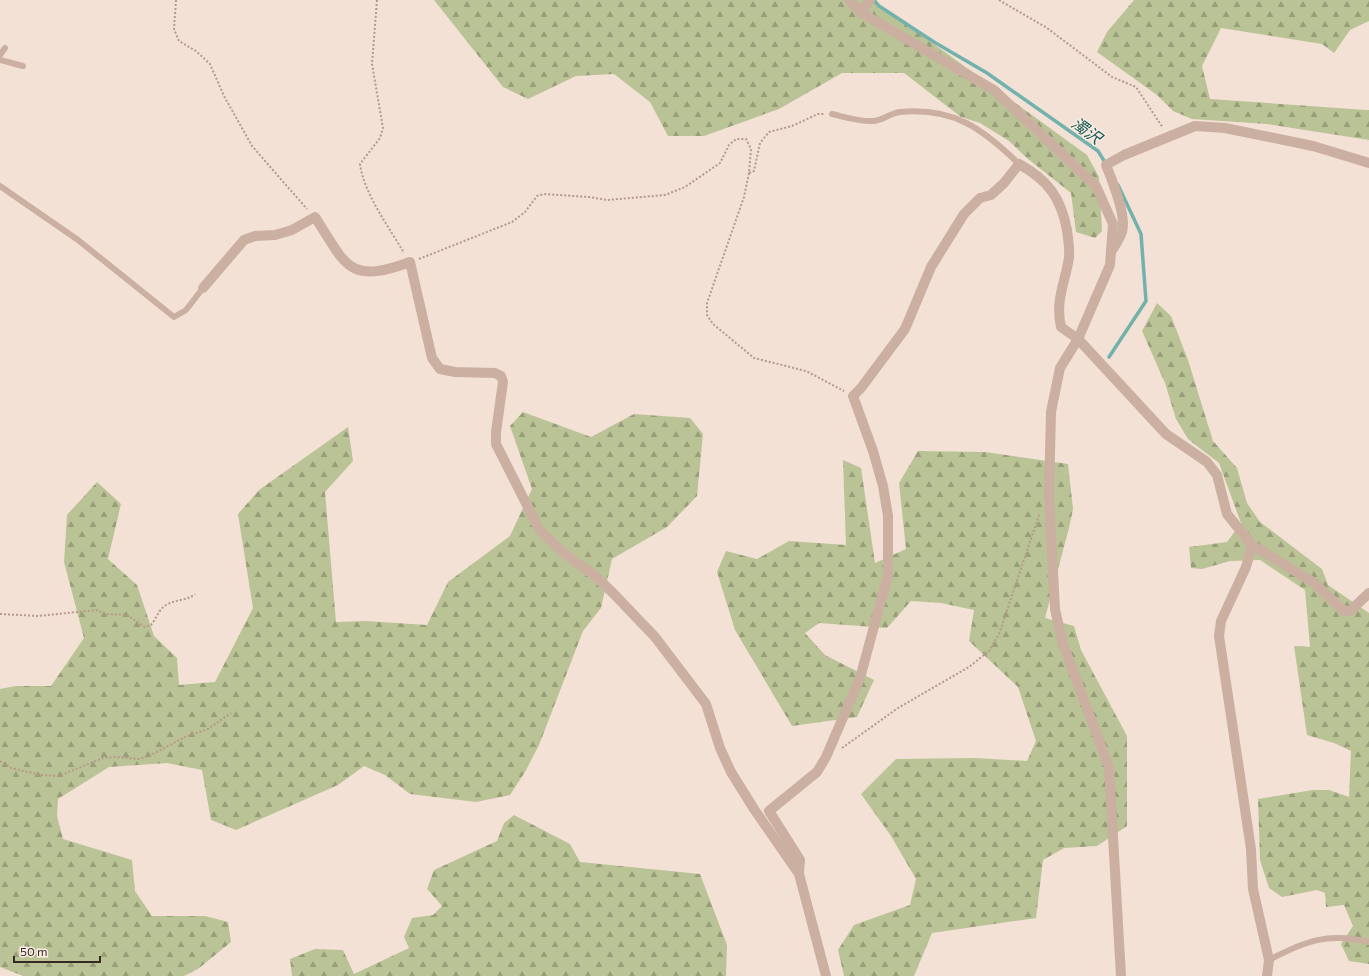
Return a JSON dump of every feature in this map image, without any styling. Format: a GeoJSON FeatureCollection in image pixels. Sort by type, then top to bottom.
{"type":"FeatureCollection","features":[{"type":"Feature","properties":{"kind":"street"},"geometry":{"type":"LineString","coordinates":[[849,0],[860,12],[994,90],[1096,186],[1113,224],[1110,265],[1078,339],[1060,368],[1050,412],[1049,497],[1055,609],[1063,644],[1110,767],[1121,976]]}},
{"type":"Feature","properties":{"kind":"street"},"geometry":{"type":"LineString","coordinates":[[860,12],[870,0]]}},
{"type":"Feature","properties":{"kind":"street"},"geometry":{"type":"LineString","coordinates":[[1112,251],[1123,231],[1117,193],[1106,165],[1124,155],[1195,126],[1225,128],[1313,146],[1369,163]]}},
{"type":"Feature","properties":{"kind":"street"},"geometry":{"type":"LineString","coordinates":[[826,976],[799,874],[800,860],[769,811],[817,772],[826,757],[860,678],[888,575],[888,516],[883,486],[874,451],[853,396],[861,388],[905,329],[931,267],[964,214],[980,198],[991,195],[1000,187],[1020,164],[1036,173],[1056,196],[1064,212],[1070,246],[1069,258],[1059,293],[1058,314],[1061,327],[1078,339],[1166,434],[1207,462],[1217,475],[1227,514],[1252,545],[1313,582],[1344,611],[1350,611],[1369,593]]}},
{"type":"Feature","properties":{"kind":"street"},"geometry":{"type":"LineString","coordinates":[[203,288],[244,240],[255,236],[275,235],[292,230],[315,217],[343,259],[354,270],[370,273],[388,271],[410,262],[432,358],[440,369],[455,372],[495,373],[501,376],[503,382],[496,432],[496,444],[539,529],[561,551],[594,575],[655,637],[706,704],[720,748],[731,772],[754,809],[799,874]]}},
{"type":"Feature","properties":{"kind":"street"},"geometry":{"type":"LineString","coordinates":[[1252,545],[1243,574],[1221,621],[1219,636],[1251,849],[1253,889],[1269,960],[1267,976]]}},
{"type":"Feature","properties":{"kind":"lane"},"geometry":{"type":"LineString","coordinates":[[0,55],[6,48]]}},
{"type":"Feature","properties":{"kind":"lane"},"geometry":{"type":"LineString","coordinates":[[0,60],[23,66]]}},
{"type":"Feature","properties":{"kind":"lane"},"geometry":{"type":"LineString","coordinates":[[832,114],[856,120],[875,121],[899,112],[930,113],[954,118],[977,128],[992,138],[1020,164]]}},
{"type":"Feature","properties":{"kind":"lane"},"geometry":{"type":"LineString","coordinates":[[0,186],[78,240],[174,317],[186,310],[203,288]]}},
{"type":"Feature","properties":{"kind":"lane"},"geometry":{"type":"LineString","coordinates":[[1269,960],[1298,945],[1329,937],[1353,938],[1369,942]]}},
{"type":"Feature","properties":{"kind":"path"},"geometry":{"type":"LineString","coordinates":[[176,0],[174,29],[179,41],[196,51],[210,64],[224,96],[252,146],[315,217]]}},
{"type":"Feature","properties":{"kind":"path"},"geometry":{"type":"LineString","coordinates":[[377,0],[372,64],[383,128],[380,138],[360,164],[369,193],[410,262],[512,222],[525,212],[537,196],[544,194],[623,200],[665,195],[685,188],[720,163],[729,145],[736,139],[746,139],[751,149],[749,173],[744,197],[707,303],[707,315],[713,324],[754,358],[806,371],[853,396]]}},
{"type":"Feature","properties":{"kind":"path"},"geometry":{"type":"LineString","coordinates":[[999,0],[1047,28],[1112,77],[1136,87],[1169,137]]}},
{"type":"Feature","properties":{"kind":"path"},"geometry":{"type":"LineString","coordinates":[[749,173],[754,171],[760,143],[769,132],[792,126],[818,114],[832,114]]}},
{"type":"Feature","properties":{"kind":"path"},"geometry":{"type":"LineString","coordinates":[[826,757],[832,757],[849,741],[898,708],[969,667],[989,651],[999,634],[1040,511]]}},
{"type":"Feature","properties":{"kind":"path"},"geometry":{"type":"LineString","coordinates":[[0,614],[38,616],[97,610],[106,614],[126,615],[145,627],[150,625],[164,606],[181,599],[189,599],[196,594]]}},
{"type":"Feature","properties":{"kind":"path"},"geometry":{"type":"LineString","coordinates":[[0,761],[11,768],[41,775],[59,776],[103,758],[114,757],[139,759],[149,756],[186,737],[208,728],[231,713]]}},
{"type":"Feature","properties":{"kind":"green space"},"geometry":{"type":"Polygon","coordinates":[[[434,0],[873,0],[1087,155],[1099,177],[1102,231],[1095,238],[1076,232],[1071,193],[1028,159],[1009,141],[980,123],[961,117],[904,73],[842,73],[779,109],[704,136],[668,136],[650,102],[614,74],[576,76],[528,99],[503,87],[434,0]]]}},
{"type":"Feature","properties":{"kind":"green space"},"geometry":{"type":"Polygon","coordinates":[[[1134,0],[1369,0],[1369,21],[1350,30],[1334,53],[1322,44],[1221,28],[1202,66],[1210,99],[1369,110],[1369,140],[1267,124],[1192,119],[1173,111],[1157,95],[1097,52],[1107,32],[1134,0]]]}},
{"type":"Feature","properties":{"kind":"green space"},"geometry":{"type":"Polygon","coordinates":[[[1157,303],[1171,316],[1188,360],[1213,441],[1237,468],[1247,503],[1260,522],[1322,569],[1328,585],[1369,613],[1369,964],[1349,961],[1341,944],[1353,926],[1344,905],[1326,907],[1325,893],[1317,890],[1282,897],[1269,888],[1260,860],[1258,799],[1313,790],[1329,790],[1349,797],[1351,751],[1334,743],[1307,735],[1294,646],[1310,647],[1305,590],[1260,560],[1230,561],[1202,569],[1191,568],[1189,547],[1227,542],[1241,523],[1219,463],[1188,439],[1176,419],[1165,383],[1142,331],[1157,303]]]}},
{"type":"Feature","properties":{"kind":"green space"},"geometry":{"type":"Polygon","coordinates":[[[523,412],[591,437],[634,414],[690,418],[703,434],[697,496],[667,527],[612,559],[601,608],[583,631],[539,745],[525,772],[510,795],[476,802],[410,794],[385,775],[364,766],[338,785],[236,830],[211,820],[202,770],[167,763],[109,767],[58,799],[57,816],[63,839],[132,860],[135,891],[152,916],[205,916],[228,922],[231,942],[198,969],[184,976],[23,976],[0,967],[0,689],[16,686],[51,686],[84,638],[64,562],[67,515],[97,482],[121,504],[108,559],[137,585],[154,636],[177,658],[179,685],[215,682],[253,608],[238,514],[259,490],[348,427],[353,461],[325,492],[336,622],[366,621],[427,625],[448,582],[510,536],[532,489],[510,426],[523,412]]]}},
{"type":"Feature","properties":{"kind":"green space"},"geometry":{"type":"Polygon","coordinates":[[[918,451],[985,452],[1068,464],[1073,509],[1045,618],[1074,626],[1081,650],[1127,736],[1127,826],[1097,846],[1064,848],[1043,860],[1036,918],[932,933],[914,976],[844,976],[838,950],[854,925],[910,905],[916,879],[891,836],[861,794],[896,759],[975,758],[1027,761],[1036,741],[1018,687],[969,641],[974,610],[941,603],[911,601],[887,628],[819,623],[805,633],[825,655],[874,680],[857,717],[792,726],[735,630],[717,572],[726,551],[757,559],[789,541],[846,545],[843,460],[861,468],[875,563],[906,549],[899,483],[918,451]]]}},
{"type":"Feature","properties":{"kind":"green space"},"geometry":{"type":"Polygon","coordinates":[[[514,815],[570,844],[580,862],[700,874],[727,945],[726,976],[292,976],[290,959],[315,949],[343,950],[354,974],[409,948],[404,937],[412,918],[433,915],[442,906],[427,889],[434,870],[497,841],[504,823],[514,815]]]}},
{"type":"Feature","properties":{"kind":"waterway","name":"濁沢"},"geometry":{"type":"LineString","coordinates":[[874,0],[879,6],[934,42],[987,73],[1098,151],[1106,164]]}},
{"type":"Feature","properties":{"kind":"waterway","name":"濁沢"},"geometry":{"type":"LineString","coordinates":[[1109,357],[1146,301],[1141,234],[1118,185]]}}]}
